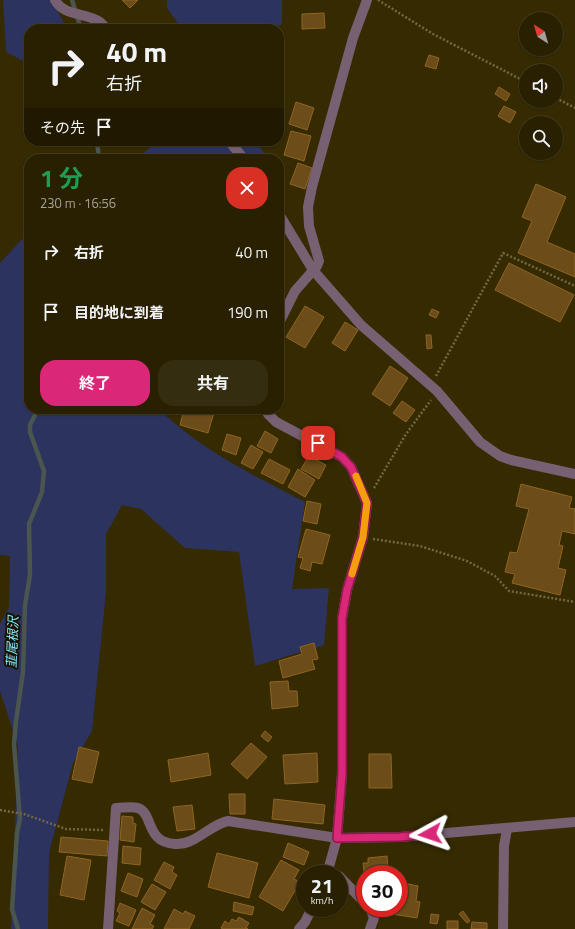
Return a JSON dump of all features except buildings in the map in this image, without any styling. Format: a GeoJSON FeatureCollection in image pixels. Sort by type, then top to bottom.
{"type":"FeatureCollection","features":[{"type":"Feature","properties":{"kind":"street"},"geometry":{"type":"LineString","coordinates":[[56,0],[58,6],[64,10],[91,18],[101,24]]}},
{"type":"Feature","properties":{"kind":"street"},"geometry":{"type":"LineString","coordinates":[[284,314],[295,291],[317,266],[319,261],[309,226],[308,207],[312,187],[353,38],[367,0]]}},
{"type":"Feature","properties":{"kind":"street"},"geometry":{"type":"LineString","coordinates":[[233,146],[240,154]]}},
{"type":"Feature","properties":{"kind":"street"},"geometry":{"type":"LineString","coordinates":[[284,222],[313,270],[361,325],[437,392],[480,442],[500,456],[527,464],[575,474]]}},
{"type":"Feature","properties":{"kind":"street"},"geometry":{"type":"LineString","coordinates":[[268,414],[276,422],[342,457],[351,467],[367,503],[363,537],[347,590],[342,618],[342,774],[337,838],[332,865]]}},
{"type":"Feature","properties":{"kind":"street"},"geometry":{"type":"LineString","coordinates":[[108,929],[116,830],[116,808],[137,808],[146,815],[154,833],[168,843],[185,843],[194,840],[220,823],[228,821],[337,838],[400,837],[575,822]]}},
{"type":"Feature","properties":{"kind":"street"},"geometry":{"type":"LineString","coordinates":[[503,929],[504,846],[507,829]]}},
{"type":"Feature","properties":{"kind":"street"},"geometry":{"type":"LineString","coordinates":[[348,885],[356,894]]}},
{"type":"Feature","properties":{"kind":"street"},"geometry":{"type":"LineString","coordinates":[[299,929],[308,917]]}},
{"type":"Feature","properties":{"kind":"street"},"geometry":{"type":"LineString","coordinates":[[370,929],[374,917]]}},
{"type":"Feature","properties":{"kind":"path"},"geometry":{"type":"LineString","coordinates":[[378,0],[433,34],[519,78]]}},
{"type":"Feature","properties":{"kind":"path"},"geometry":{"type":"LineString","coordinates":[[563,102],[575,108]]}},
{"type":"Feature","properties":{"kind":"path"},"geometry":{"type":"LineString","coordinates":[[367,503],[391,458],[406,434],[437,392],[436,374],[503,253],[575,286]]}},
{"type":"Feature","properties":{"kind":"path"},"geometry":{"type":"LineString","coordinates":[[363,537],[420,546],[467,561],[495,576],[510,591],[575,602]]}},
{"type":"Feature","properties":{"kind":"path"},"geometry":{"type":"LineString","coordinates":[[0,810],[24,814],[66,829],[116,830]]}},
{"type":"Feature","properties":{"kind":"shaded area"},"geometry":{"type":"Polygon","coordinates":[[[3,0],[52,0],[64,24],[24,24],[24,61],[6,52],[3,0]]]}},
{"type":"Feature","properties":{"kind":"shaded area"},"geometry":{"type":"Polygon","coordinates":[[[167,0],[282,0],[282,23],[178,24],[167,8],[167,0]]]}},
{"type":"Feature","properties":{"kind":"shaded area"},"geometry":{"type":"Polygon","coordinates":[[[152,146],[259,146],[265,154],[143,154],[152,146]]]}},
{"type":"Feature","properties":{"kind":"shaded area"},"geometry":{"type":"Polygon","coordinates":[[[24,237],[24,414],[164,414],[192,437],[228,461],[305,502],[292,589],[329,588],[324,645],[255,666],[239,552],[185,548],[141,509],[122,505],[106,534],[106,592],[92,731],[73,763],[49,853],[48,929],[11,929],[18,746],[0,691],[0,624],[9,607],[10,556],[0,555],[0,263],[24,237]]]}},
{"type":"Feature","properties":{"kind":"waterway","name":"韮尾根沢"},"geometry":{"type":"LineString","coordinates":[[72,0],[79,24]]}},
{"type":"Feature","properties":{"kind":"waterway","name":"韮尾根沢"},"geometry":{"type":"LineString","coordinates":[[98,146],[98,154]]}},
{"type":"Feature","properties":{"kind":"waterway","name":"韮尾根沢"},"geometry":{"type":"LineString","coordinates":[[18,929],[12,909],[17,833],[20,819],[14,744],[23,672],[25,605],[30,575],[29,524],[42,492],[44,471],[30,432],[30,425],[36,414]]}},
{"type":"Feature","properties":{"kind":"slow traffic"},"geometry":{"type":"LineString","coordinates":[[352,574],[363,537],[367,503],[356,476]]}},
{"type":"Feature","properties":{"kind":"route"},"geometry":{"type":"LineString","coordinates":[[318,443],[342,457],[351,467],[359,482],[367,503],[363,537],[347,590],[342,618],[342,774],[337,838],[400,837],[430,834]]}}]}
